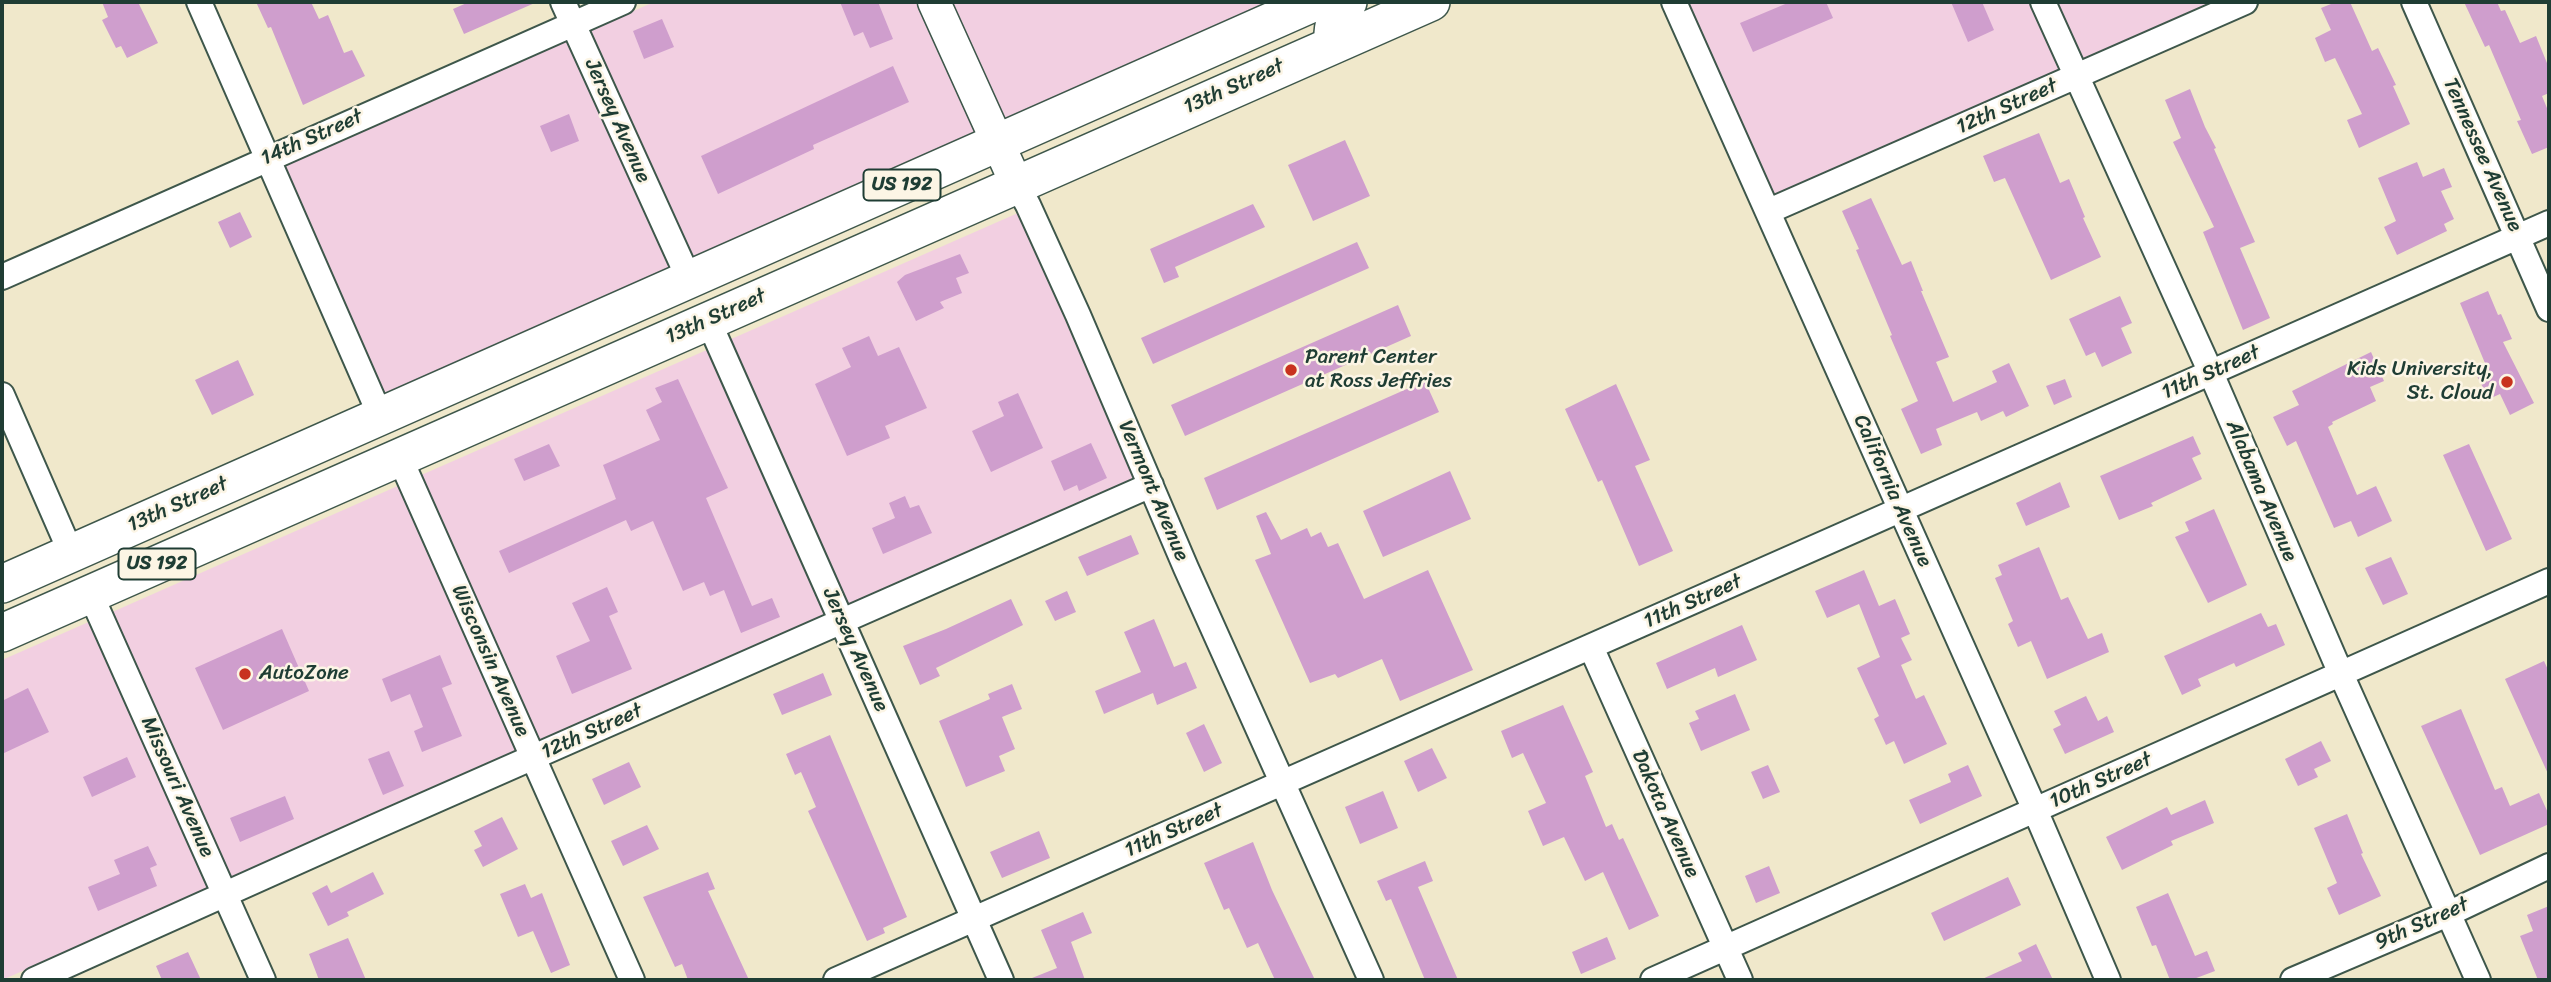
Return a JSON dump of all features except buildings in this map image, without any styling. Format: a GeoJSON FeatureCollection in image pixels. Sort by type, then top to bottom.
{"type":"FeatureCollection","features":[{"type":"Feature","properties":{"kind":"highway","name":"13th Street"},"geometry":{"type":"LineString","coordinates":[[2,584],[1315,2]]}},
{"type":"Feature","properties":{"kind":"highway"},"geometry":{"type":"LineString","coordinates":[[1254,78],[1297,37],[1315,2]]}},
{"type":"Feature","properties":{"kind":"highway"},"geometry":{"type":"LineString","coordinates":[[1333,44],[1332,26],[1338,13],[1349,2]]}},
{"type":"Feature","properties":{"kind":"highway","name":"13th Street"},"geometry":{"type":"LineString","coordinates":[[10,629],[1431,2]]}},
{"type":"Feature","properties":{"kind":"highway"},"geometry":{"type":"LineString","coordinates":[[399,456],[403,435],[413,416],[441,389]]}},
{"type":"Feature","properties":{"kind":"highway"},"geometry":{"type":"LineString","coordinates":[[332,485],[363,454],[374,436],[380,415]]}},
{"type":"Feature","properties":{"kind":"highway"},"geometry":{"type":"LineString","coordinates":[[90,593],[93,572],[104,555],[141,522]]}},
{"type":"Feature","properties":{"kind":"highway"},"geometry":{"type":"LineString","coordinates":[[10,629],[55,586],[64,573],[71,553]]}},
{"type":"Feature","properties":{"kind":"main road","name":"Vermont Avenue"},"geometry":{"type":"LineString","coordinates":[[934,2],[1016,183]]}},
{"type":"Feature","properties":{"kind":"street"},"geometry":{"type":"LineString","coordinates":[[199,2],[380,415]]}},
{"type":"Feature","properties":{"kind":"street","name":"14th Street"},"geometry":{"type":"LineString","coordinates":[[2,277],[269,157],[568,13],[623,2]]}},
{"type":"Feature","properties":{"kind":"street","name":"California Avenue"},"geometry":{"type":"LineString","coordinates":[[1675,2],[2108,980]]}},
{"type":"Feature","properties":{"kind":"street","name":"Alabama Avenue"},"geometry":{"type":"LineString","coordinates":[[2043,2],[2211,373],[2341,674],[2478,980]]}},
{"type":"Feature","properties":{"kind":"street","name":"12th Street"},"geometry":{"type":"LineString","coordinates":[[1769,211],[2245,2]]}},
{"type":"Feature","properties":{"kind":"street","name":"Tennessee Avenue"},"geometry":{"type":"LineString","coordinates":[[2414,2],[2549,309]]}},
{"type":"Feature","properties":{"kind":"street","name":"Jersey Avenue"},"geometry":{"type":"LineString","coordinates":[[568,13],[689,279]]}},
{"type":"Feature","properties":{"kind":"street","name":"Vermont Avenue"},"geometry":{"type":"LineString","coordinates":[[1016,183],[1078,314],[1186,568],[1371,980]]}},
{"type":"Feature","properties":{"kind":"street","name":"11th Street"},"geometry":{"type":"LineString","coordinates":[[836,980],[2549,223]]}},
{"type":"Feature","properties":{"kind":"street","name":"Jersey Avenue"},"geometry":{"type":"LineString","coordinates":[[708,320],[1001,980]]}},
{"type":"Feature","properties":{"kind":"street"},"geometry":{"type":"LineString","coordinates":[[2,394],[71,553]]}},
{"type":"Feature","properties":{"kind":"street","name":"Wisconsin Avenue"},"geometry":{"type":"LineString","coordinates":[[399,456],[632,980]]}},
{"type":"Feature","properties":{"kind":"street","name":"12th Street"},"geometry":{"type":"LineString","coordinates":[[34,980],[1151,485]]}},
{"type":"Feature","properties":{"kind":"street","name":"10th Street"},"geometry":{"type":"LineString","coordinates":[[1653,980],[2549,581]]}},
{"type":"Feature","properties":{"kind":"street","name":"Missouri Avenue"},"geometry":{"type":"LineString","coordinates":[[90,593],[263,980]]}},
{"type":"Feature","properties":{"kind":"street","name":"Dakota Avenue"},"geometry":{"type":"LineString","coordinates":[[1591,647],[1740,980]]}},
{"type":"Feature","properties":{"kind":"street","name":"9th Street"},"geometry":{"type":"LineString","coordinates":[[2293,980],[2448,914],[2549,866]]}},
{"type":"Feature","properties":{"kind":"shaded area"},"geometry":{"type":"Polygon","coordinates":[[[654,2],[923,2],[982,130],[383,396],[283,164],[654,2]]]}},
{"type":"Feature","properties":{"kind":"shaded area"},"geometry":{"type":"Polygon","coordinates":[[[946,2],[1268,2],[1001,121],[946,2]]]}},
{"type":"Feature","properties":{"kind":"shaded area"},"geometry":{"type":"Polygon","coordinates":[[[1686,2],[2031,2],[2062,70],[1773,196],[1686,2]]]}},
{"type":"Feature","properties":{"kind":"shaded area"},"geometry":{"type":"Polygon","coordinates":[[[2054,2],[2215,2],[2081,62],[2054,2]]]}},
{"type":"Feature","properties":{"kind":"shaded area"},"geometry":{"type":"Polygon","coordinates":[[[1018,213],[1137,479],[847,606],[729,340],[1018,213]]]}},
{"type":"Feature","properties":{"kind":"shaded area"},"geometry":{"type":"Polygon","coordinates":[[[709,349],[828,615],[539,742],[419,476],[709,349]]]}},
{"type":"Feature","properties":{"kind":"shaded area"},"geometry":{"type":"Polygon","coordinates":[[[400,485],[519,751],[230,879],[110,613],[400,485]]]}},
{"type":"Feature","properties":{"kind":"shaded area"},"geometry":{"type":"Polygon","coordinates":[[[91,621],[211,888],[2,980],[2,660],[91,621]]]}},
{"type":"Feature","properties":{"kind":"place","name":"Parent Center at Ross Jeffries"},"geometry":{"type":"Point","coordinates":[1291,370]}},
{"type":"Feature","properties":{"kind":"place","name":"Kids University, St. Cloud"},"geometry":{"type":"Point","coordinates":[2507,382]}},
{"type":"Feature","properties":{"kind":"place","name":"AutoZone"},"geometry":{"type":"Point","coordinates":[245,674]}}]}
